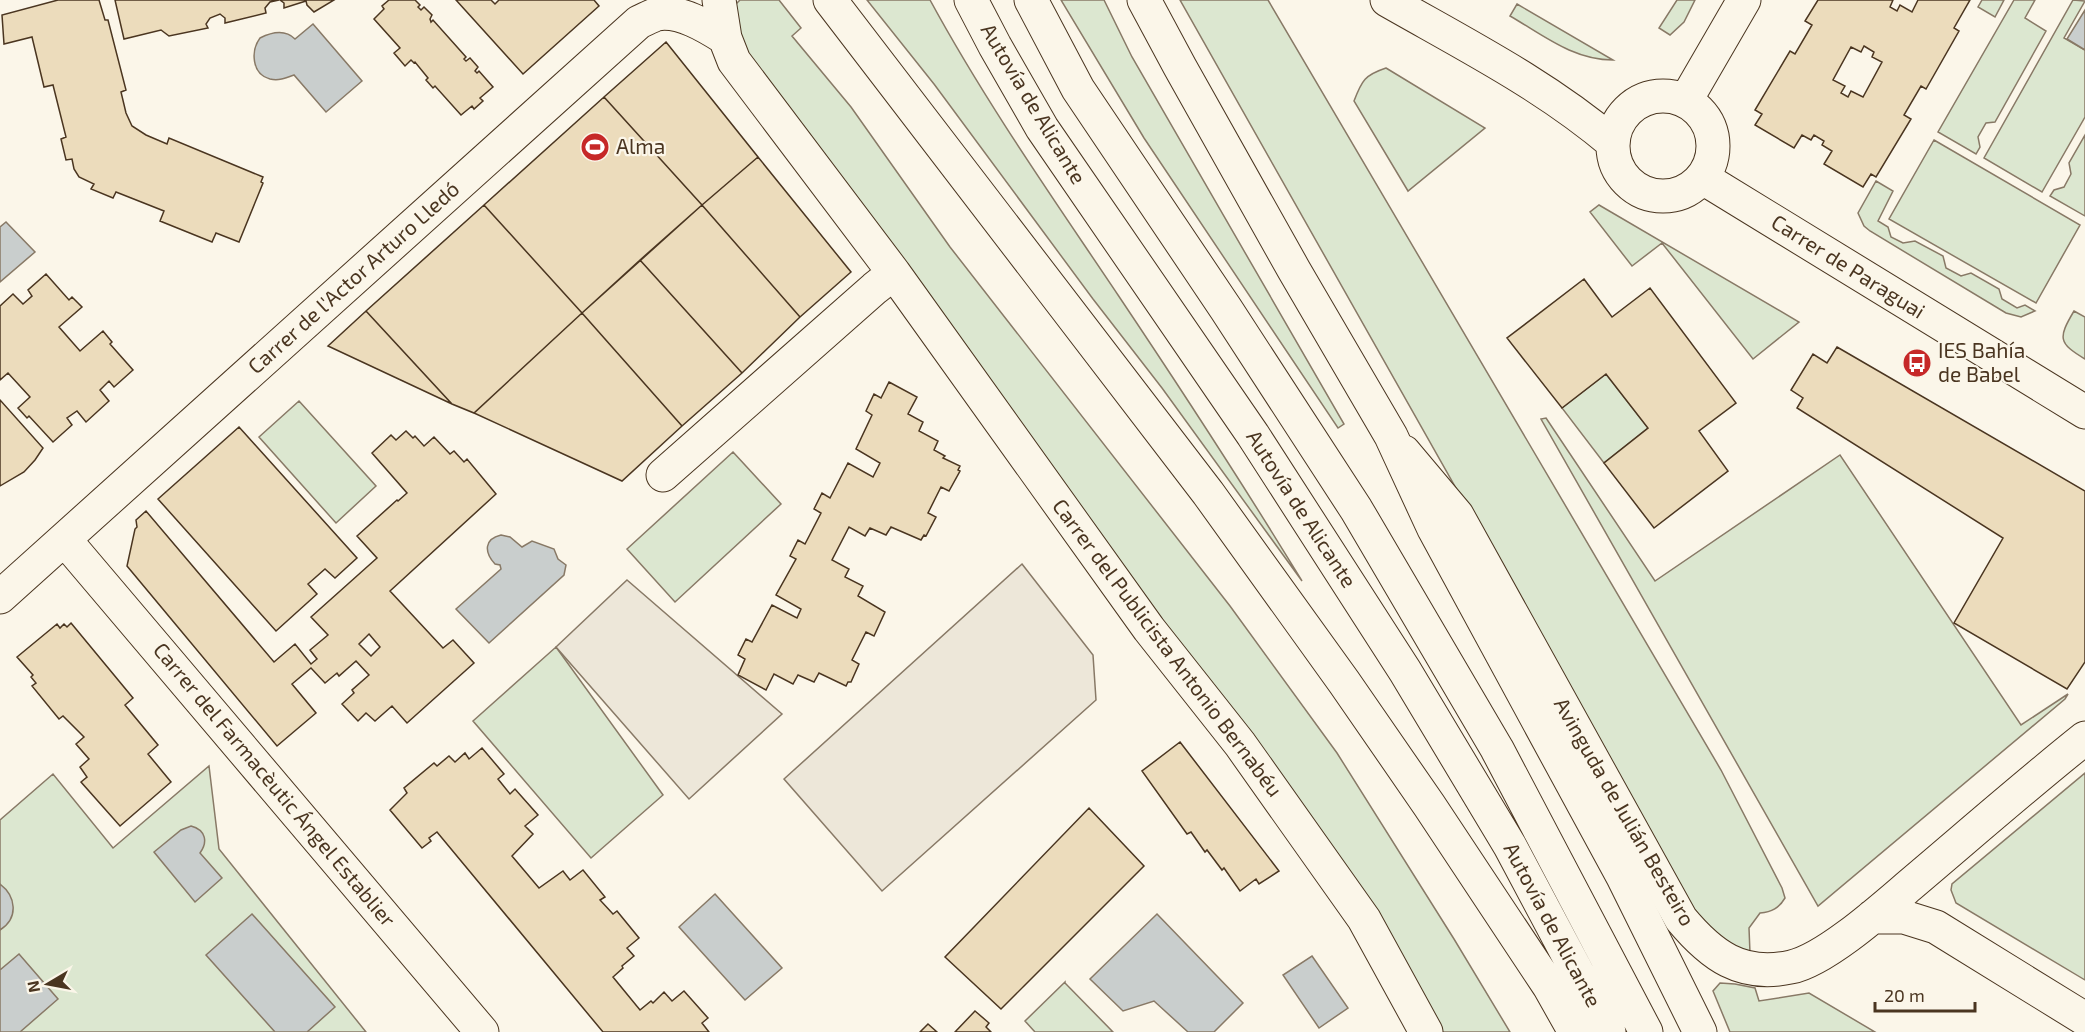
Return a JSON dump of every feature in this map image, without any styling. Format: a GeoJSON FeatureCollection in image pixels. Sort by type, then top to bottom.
{"type":"FeatureCollection","features":[{"type":"Feature","properties":{"kind":"main road","name":"Carrer del Publicista Antonio Bernabéu"},"geometry":{"type":"LineString","coordinates":[[719,0],[725,38],[734,61],[894,273],[1142,620],[1240,744],[1357,909],[1426,1032]]}},
{"type":"Feature","properties":{"kind":"main road"},"geometry":{"type":"LineString","coordinates":[[830,0],[1208,494],[1331,663],[1430,805],[1549,986],[1575,1032]]}},
{"type":"Feature","properties":{"kind":"main road","name":"Autovía de Alicante"},"geometry":{"type":"LineString","coordinates":[[971,0],[1042,128],[1253,435],[1405,671],[1510,846],[1609,1032]]}},
{"type":"Feature","properties":{"kind":"main road","name":"Autovía de Alicante"},"geometry":{"type":"LineString","coordinates":[[1031,0],[1078,89],[1220,299],[1356,509],[1497,748],[1646,1032]]}},
{"type":"Feature","properties":{"kind":"main road"},"geometry":{"type":"LineString","coordinates":[[1144,0],[1288,260],[1391,436],[1434,529],[1623,878],[1701,1032]]}},
{"type":"Feature","properties":{"kind":"main road"},"geometry":{"type":"LineString","coordinates":[[1387,0],[1538,87],[1570,108],[1613,143]]}},
{"type":"Feature","properties":{"kind":"main road"},"geometry":{"type":"LineString","coordinates":[[1686,100],[1744,0]]}},
{"type":"Feature","properties":{"kind":"main road","name":"Carrer de l'Actor Arturo Lledó"},"geometry":{"type":"LineString","coordinates":[[0,597],[639,22],[656,14],[674,14],[707,26],[725,38]]}},
{"type":"Feature","properties":{"kind":"main road"},"geometry":{"type":"LineString","coordinates":[[1653,96],[1670,96],[1686,100],[1708,121],[1713,135],[1714,150],[1711,165],[1703,178],[1691,189],[1677,195],[1661,197],[1646,194],[1632,186],[1621,174],[1614,159],[1613,143],[1617,124],[1624,113],[1637,102],[1653,96]]}},
{"type":"Feature","properties":{"kind":"main road","name":"Carrer de Paraguai"},"geometry":{"type":"LineString","coordinates":[[1703,178],[2085,412]]}},
{"type":"Feature","properties":{"kind":"main road"},"geometry":{"type":"LineString","coordinates":[[663,475],[894,273]]}},
{"type":"Feature","properties":{"kind":"main road","name":"Avinguda de Julián Besteiro"},"geometry":{"type":"LineString","coordinates":[[1391,436],[1457,515],[1681,919],[1700,942],[1724,960],[1746,967],[1770,969],[1792,967],[1815,958],[1872,917],[2085,738]]}},
{"type":"Feature","properties":{"kind":"main road","name":"Carrer del Farmacèutic Ángel Establier"},"geometry":{"type":"LineString","coordinates":[[65,540],[482,1032]]}},
{"type":"Feature","properties":{"kind":"main road"},"geometry":{"type":"LineString","coordinates":[[1872,917],[1904,917],[1936,927],[2085,1019]]}},
{"type":"Feature","properties":{"kind":"green space"},"geometry":{"type":"Polygon","coordinates":[[[740,0],[779,0],[801,28],[792,36],[851,107],[950,247],[1230,606],[1337,753],[1510,1032],[1442,1032],[761,80],[737,30],[735,5],[740,0]]]}},
{"type":"Feature","properties":{"kind":"green space"},"geometry":{"type":"Polygon","coordinates":[[[867,0],[930,0],[997,113],[1188,401],[1302,581],[1162,388],[1093,299],[934,84],[867,0]]]}},
{"type":"Feature","properties":{"kind":"green space"},"geometry":{"type":"Polygon","coordinates":[[[1061,0],[1104,0],[1132,57],[1344,424],[1338,428],[1144,138],[1061,0]]]}},
{"type":"Feature","properties":{"kind":"green space"},"geometry":{"type":"Polygon","coordinates":[[[1180,0],[1268,0],[1721,770],[1782,888],[1785,898],[1783,901],[1775,909],[1760,913],[1749,928],[1750,953],[1732,947],[1701,920],[1667,867],[1578,704],[1180,0]]]}},
{"type":"Feature","properties":{"kind":"green space"},"geometry":{"type":"Polygon","coordinates":[[[1677,0],[1695,0],[1684,22],[1670,35],[1659,28],[1677,0]]]}},
{"type":"Feature","properties":{"kind":"green space"},"geometry":{"type":"Polygon","coordinates":[[[1982,0],[2004,0],[1995,17],[1978,7],[1982,0]]]}},
{"type":"Feature","properties":{"kind":"green space"},"geometry":{"type":"Polygon","coordinates":[[[2014,0],[2035,0],[2025,18],[2046,31],[1995,122],[1986,123],[1978,137],[1980,147],[1976,154],[1938,132],[2014,0]]]}},
{"type":"Feature","properties":{"kind":"green space"},"geometry":{"type":"Polygon","coordinates":[[[2073,0],[2085,1],[2064,38],[2085,50],[2085,117],[2042,192],[1984,158],[2073,0]]]}},
{"type":"Feature","properties":{"kind":"green space"},"geometry":{"type":"Polygon","coordinates":[[[1517,4],[1613,60],[1585,56],[1547,38],[1510,16],[1517,4]]]}},
{"type":"Feature","properties":{"kind":"green space"},"geometry":{"type":"Polygon","coordinates":[[[1386,68],[1485,128],[1408,191],[1354,101],[1365,79],[1386,68]]]}},
{"type":"Feature","properties":{"kind":"green space"},"geometry":{"type":"Polygon","coordinates":[[[2085,135],[2085,216],[2050,196],[2054,190],[2064,187],[2071,174],[2069,163],[2085,135]]]}},
{"type":"Feature","properties":{"kind":"green space"},"geometry":{"type":"Polygon","coordinates":[[[1934,140],[2080,225],[2036,303],[1889,219],[1934,140]]]}},
{"type":"Feature","properties":{"kind":"green space"},"geometry":{"type":"Polygon","coordinates":[[[1876,181],[1893,191],[1878,221],[1888,227],[1891,237],[1903,243],[1915,241],[1943,256],[1946,268],[1961,276],[1971,273],[1999,289],[2002,299],[2017,308],[2025,305],[2035,311],[2021,317],[2006,313],[1870,231],[1864,226],[1858,213],[1876,181]]]}},
{"type":"Feature","properties":{"kind":"green space"},"geometry":{"type":"Polygon","coordinates":[[[1599,205],[1799,322],[1753,359],[1662,243],[1632,266],[1590,212],[1599,205]]]}},
{"type":"Feature","properties":{"kind":"green space"},"geometry":{"type":"Polygon","coordinates":[[[2074,311],[2085,317],[2085,359],[2070,349],[2063,339],[2065,328],[2074,311]]]}},
{"type":"Feature","properties":{"kind":"green space"},"geometry":{"type":"Polygon","coordinates":[[[1606,374],[1648,428],[1604,463],[1562,408],[1606,374]]]}},
{"type":"Feature","properties":{"kind":"green space"},"geometry":{"type":"Polygon","coordinates":[[[299,401],[376,486],[336,523],[259,437],[299,401]]]}},
{"type":"Feature","properties":{"kind":"green space"},"geometry":{"type":"Polygon","coordinates":[[[1546,418],[1655,581],[1840,455],[2021,725],[2068,694],[2065,699],[1818,906],[1541,419],[1546,418]]]}},
{"type":"Feature","properties":{"kind":"green space"},"geometry":{"type":"Polygon","coordinates":[[[733,452],[781,504],[675,602],[627,549],[733,452]]]}},
{"type":"Feature","properties":{"kind":"green space"},"geometry":{"type":"Polygon","coordinates":[[[556,647],[663,795],[591,858],[473,721],[556,647]]]}},
{"type":"Feature","properties":{"kind":"green space"},"geometry":{"type":"Polygon","coordinates":[[[209,766],[219,849],[366,1032],[0,1032],[0,820],[53,774],[113,848],[209,766]]]}},
{"type":"Feature","properties":{"kind":"green space"},"geometry":{"type":"Polygon","coordinates":[[[2085,773],[2085,980],[1956,903],[1951,890],[1952,884],[2085,773]]]}},
{"type":"Feature","properties":{"kind":"green space"},"geometry":{"type":"Polygon","coordinates":[[[1065,982],[1113,1032],[1035,1032],[1025,1021],[1065,982]]]}},
{"type":"Feature","properties":{"kind":"green space"},"geometry":{"type":"Polygon","coordinates":[[[1720,983],[1755,988],[1759,1001],[1809,993],[1875,1032],[1730,1032],[1713,991],[1720,983]]]}},
{"type":"Feature","properties":{"kind":"shaded area"},"geometry":{"type":"Polygon","coordinates":[[[2085,10],[2085,50],[2067,39],[2085,10]]]}},
{"type":"Feature","properties":{"kind":"shaded area"},"geometry":{"type":"Polygon","coordinates":[[[313,24],[362,81],[326,112],[294,75],[270,79],[259,72],[254,61],[255,49],[260,38],[278,32],[295,39],[313,24]]]}},
{"type":"Feature","properties":{"kind":"shaded area"},"geometry":{"type":"Polygon","coordinates":[[[6,222],[35,252],[0,282],[0,227],[6,222]]]}},
{"type":"Feature","properties":{"kind":"shaded area"},"geometry":{"type":"Polygon","coordinates":[[[501,535],[510,537],[522,547],[532,541],[554,549],[558,559],[566,565],[564,575],[489,643],[456,609],[501,569],[500,565],[495,564],[491,559],[488,546],[491,540],[501,535]]]}},
{"type":"Feature","properties":{"kind":"shaded area"},"geometry":{"type":"Polygon","coordinates":[[[1022,564],[1093,655],[1096,700],[882,891],[784,779],[1022,564]]]}},
{"type":"Feature","properties":{"kind":"shaded area"},"geometry":{"type":"Polygon","coordinates":[[[627,580],[782,714],[689,799],[556,647],[627,580]]]}},
{"type":"Feature","properties":{"kind":"shaded area"},"geometry":{"type":"Polygon","coordinates":[[[191,826],[203,833],[205,841],[200,853],[222,878],[195,902],[154,852],[181,830],[191,826]]]}},
{"type":"Feature","properties":{"kind":"shaded area"},"geometry":{"type":"Polygon","coordinates":[[[0,884],[12,901],[13,913],[0,930],[0,884]]]}},
{"type":"Feature","properties":{"kind":"shaded area"},"geometry":{"type":"Polygon","coordinates":[[[715,894],[782,968],[745,1000],[679,927],[715,894]]]}},
{"type":"Feature","properties":{"kind":"shaded area"},"geometry":{"type":"Polygon","coordinates":[[[252,914],[335,1007],[307,1032],[275,1032],[206,955],[252,914]]]}},
{"type":"Feature","properties":{"kind":"shaded area"},"geometry":{"type":"Polygon","coordinates":[[[1157,914],[1243,1003],[1214,1032],[1188,1032],[1154,1001],[1123,1011],[1090,979],[1157,914]]]}},
{"type":"Feature","properties":{"kind":"shaded area"},"geometry":{"type":"Polygon","coordinates":[[[19,954],[58,999],[20,1032],[0,1032],[0,970],[19,954]]]}},
{"type":"Feature","properties":{"kind":"shaded area"},"geometry":{"type":"Polygon","coordinates":[[[1312,956],[1348,1008],[1319,1028],[1283,975],[1312,956]]]}},
{"type":"Feature","properties":{"kind":"building"},"geometry":{"type":"Polygon","coordinates":[[[58,0],[99,0],[105,20],[108,20],[126,90],[121,92],[132,126],[167,144],[169,138],[263,177],[261,182],[263,183],[239,242],[216,233],[212,242],[160,221],[164,211],[116,192],[113,198],[91,189],[94,184],[79,177],[72,159],[66,160],[61,139],[66,137],[53,85],[44,87],[32,37],[4,44],[2,15],[58,0]]]}},
{"type":"Feature","properties":{"kind":"building"},"geometry":{"type":"Polygon","coordinates":[[[115,0],[279,0],[270,2],[265,8],[266,13],[225,23],[225,18],[220,14],[210,18],[206,24],[208,28],[169,36],[161,30],[124,39],[115,0]]]}},
{"type":"Feature","properties":{"kind":"building"},"geometry":{"type":"Polygon","coordinates":[[[280,0],[334,0],[314,12],[306,1],[284,8],[284,3],[280,0]]]}},
{"type":"Feature","properties":{"kind":"building"},"geometry":{"type":"Polygon","coordinates":[[[389,0],[415,0],[421,10],[424,7],[432,15],[431,22],[433,20],[466,57],[464,59],[466,61],[470,58],[478,67],[475,71],[477,73],[479,71],[493,87],[480,98],[483,101],[474,109],[472,106],[461,115],[435,86],[433,88],[426,80],[428,78],[415,62],[411,60],[405,66],[394,53],[400,48],[374,19],[389,0]]]}},
{"type":"Feature","properties":{"kind":"building"},"geometry":{"type":"Polygon","coordinates":[[[456,0],[491,0],[495,4],[499,0],[594,0],[599,6],[523,74],[456,0]]]}},
{"type":"Feature","properties":{"kind":"building"},"geometry":{"type":"Polygon","coordinates":[[[1818,0],[1893,0],[1890,7],[1897,11],[1900,5],[1912,12],[1918,0],[1970,0],[1954,28],[1959,31],[1926,89],[1921,86],[1904,115],[1911,119],[1876,177],[1871,174],[1863,187],[1824,164],[1832,151],[1822,145],[1824,141],[1814,135],[1811,140],[1802,135],[1794,148],[1755,125],[1762,114],[1755,110],[1790,51],[1795,54],[1812,25],[1805,21],[1818,0]],[[1864,46],[1861,52],[1851,47],[1833,80],[1845,86],[1841,93],[1848,97],[1851,91],[1863,97],[1882,62],[1872,57],[1874,52],[1864,46]]]}},
{"type":"Feature","properties":{"kind":"building"},"geometry":{"type":"Polygon","coordinates":[[[666,42],[758,157],[702,205],[604,97],[666,42]]]}},
{"type":"Feature","properties":{"kind":"building"},"geometry":{"type":"Polygon","coordinates":[[[604,97],[702,205],[582,313],[484,205],[604,97]]]}},
{"type":"Feature","properties":{"kind":"building"},"geometry":{"type":"Polygon","coordinates":[[[758,157],[851,272],[800,317],[702,205],[758,157]]]}},
{"type":"Feature","properties":{"kind":"building"},"geometry":{"type":"Polygon","coordinates":[[[484,205],[582,313],[474,413],[452,404],[366,311],[484,205]]]}},
{"type":"Feature","properties":{"kind":"building"},"geometry":{"type":"Polygon","coordinates":[[[702,205],[800,317],[742,373],[640,260],[702,205]]]}},
{"type":"Feature","properties":{"kind":"building"},"geometry":{"type":"Polygon","coordinates":[[[640,260],[742,373],[682,426],[582,313],[640,260]]]}},
{"type":"Feature","properties":{"kind":"building"},"geometry":{"type":"Polygon","coordinates":[[[46,274],[69,300],[72,297],[82,307],[59,327],[80,351],[103,331],[112,342],[110,344],[133,370],[114,387],[109,381],[100,390],[109,401],[86,422],[77,411],[67,418],[72,425],[53,442],[29,416],[27,418],[18,408],[30,397],[8,373],[0,380],[0,306],[13,294],[23,304],[32,296],[28,290],[46,274]]]}},
{"type":"Feature","properties":{"kind":"building"},"geometry":{"type":"Polygon","coordinates":[[[1584,279],[1612,317],[1650,288],[1736,403],[1699,431],[1728,471],[1654,528],[1604,463],[1648,428],[1606,374],[1562,408],[1507,338],[1584,279]]]}},
{"type":"Feature","properties":{"kind":"building"},"geometry":{"type":"Polygon","coordinates":[[[366,311],[452,404],[328,346],[366,311]]]}},
{"type":"Feature","properties":{"kind":"building"},"geometry":{"type":"Polygon","coordinates":[[[582,313],[682,426],[622,481],[474,413],[582,313]]]}},
{"type":"Feature","properties":{"kind":"building"},"geometry":{"type":"Polygon","coordinates":[[[1837,347],[2085,491],[2085,662],[2067,689],[1954,623],[2003,538],[1797,408],[1803,398],[1791,390],[1813,354],[1827,363],[1837,347]]]}},
{"type":"Feature","properties":{"kind":"building"},"geometry":{"type":"Polygon","coordinates":[[[889,382],[917,397],[908,414],[923,422],[919,431],[938,441],[934,450],[945,456],[943,458],[960,466],[958,470],[960,471],[949,491],[941,487],[928,513],[936,517],[926,536],[924,535],[921,540],[891,527],[886,535],[870,528],[865,536],[849,527],[832,560],[849,569],[845,577],[863,586],[858,596],[885,612],[874,636],[866,632],[852,660],[859,664],[851,682],[848,682],[846,686],[819,673],[814,682],[798,675],[793,684],[774,674],[766,690],[738,675],[745,659],[738,655],[746,639],[752,642],[772,605],[797,618],[801,609],[776,595],[796,559],[790,556],[798,540],[805,544],[821,513],[814,509],[822,493],[830,498],[848,463],[873,477],[880,463],[856,449],[872,415],[866,411],[874,394],[881,398],[889,382]]]}},
{"type":"Feature","properties":{"kind":"building"},"geometry":{"type":"Polygon","coordinates":[[[0,400],[43,448],[24,472],[0,486],[0,400]]]}},
{"type":"Feature","properties":{"kind":"building"},"geometry":{"type":"Polygon","coordinates":[[[239,427],[357,558],[335,578],[325,569],[308,584],[317,594],[276,631],[158,499],[239,427]]]}},
{"type":"Feature","properties":{"kind":"building"},"geometry":{"type":"Polygon","coordinates":[[[406,431],[413,438],[415,436],[424,446],[434,437],[450,454],[454,451],[464,462],[467,459],[496,494],[390,591],[443,648],[453,640],[474,663],[407,723],[392,706],[375,721],[366,713],[358,721],[342,704],[354,693],[352,690],[369,675],[356,661],[339,676],[337,673],[325,683],[311,668],[292,684],[316,713],[277,746],[127,566],[137,527],[136,520],[146,511],[274,662],[295,644],[311,664],[317,659],[310,650],[328,635],[311,617],[377,558],[357,536],[407,493],[372,453],[391,435],[396,440],[406,431]],[[369,634],[359,644],[371,656],[380,647],[369,634]]]}},
{"type":"Feature","properties":{"kind":"building"},"geometry":{"type":"Polygon","coordinates":[[[71,623],[133,698],[125,705],[158,745],[148,754],[171,782],[120,826],[81,782],[87,777],[80,767],[89,759],[76,744],[84,737],[63,716],[59,719],[32,686],[36,683],[31,677],[33,675],[17,657],[57,624],[60,628],[64,624],[67,627],[71,623]]]}},
{"type":"Feature","properties":{"kind":"building"},"geometry":{"type":"Polygon","coordinates":[[[1180,742],[1279,871],[1259,884],[1256,879],[1240,891],[1224,868],[1222,870],[1207,850],[1205,852],[1191,832],[1187,834],[1142,771],[1180,742]]]}},
{"type":"Feature","properties":{"kind":"building"},"geometry":{"type":"Polygon","coordinates":[[[482,748],[504,774],[498,779],[510,794],[515,789],[538,815],[525,826],[533,834],[512,856],[539,888],[563,871],[570,880],[583,870],[605,897],[600,900],[613,914],[617,911],[639,938],[627,948],[634,956],[613,977],[640,1010],[651,1001],[653,1003],[664,992],[672,1001],[684,991],[708,1018],[702,1023],[709,1032],[603,1032],[437,832],[422,848],[390,810],[407,793],[404,788],[434,763],[437,766],[449,756],[455,762],[465,753],[469,759],[482,748]]]}},
{"type":"Feature","properties":{"kind":"building"},"geometry":{"type":"Polygon","coordinates":[[[1089,808],[1144,866],[1001,1009],[945,957],[1089,808]]]}},
{"type":"Feature","properties":{"kind":"building"},"geometry":{"type":"Polygon","coordinates":[[[975,1011],[989,1023],[986,1027],[991,1032],[955,1032],[975,1011]]]}},
{"type":"Feature","properties":{"kind":"building"},"geometry":{"type":"Polygon","coordinates":[[[928,1024],[937,1032],[920,1032],[928,1024]]]}},
{"type":"Feature","properties":{"kind":"place","name":"Alma"},"geometry":{"type":"Point","coordinates":[595,147]}},
{"type":"Feature","properties":{"kind":"place","name":"IES Bahía de Babel"},"geometry":{"type":"Point","coordinates":[1917,363]}}]}
